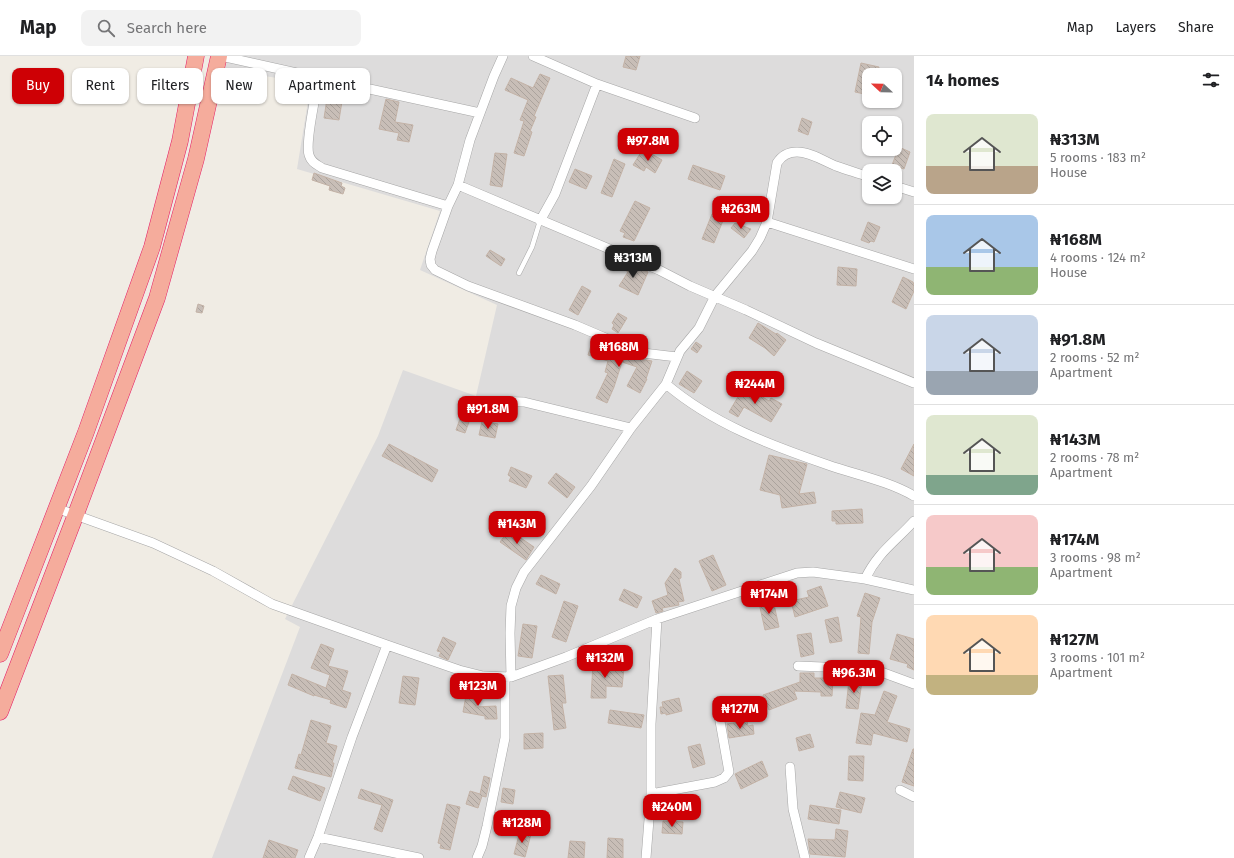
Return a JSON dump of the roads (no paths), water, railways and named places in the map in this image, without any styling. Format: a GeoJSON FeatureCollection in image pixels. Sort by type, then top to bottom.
{"type":"FeatureCollection","features":[{"type":"Feature","properties":{"kind":"highway"},"geometry":{"type":"LineString","coordinates":[[0,654],[86,432],[152,247],[180,141],[196,56]]}},
{"type":"Feature","properties":{"kind":"highway"},"geometry":{"type":"LineString","coordinates":[[0,712],[157,298],[196,159],[220,56]]}},
{"type":"Feature","properties":{"kind":"street"},"geometry":{"type":"LineString","coordinates":[[220,56],[275,68]]}},
{"type":"Feature","properties":{"kind":"street"},"geometry":{"type":"LineString","coordinates":[[503,56],[470,140],[458,185],[448,206],[432,251],[430,259],[431,265],[435,270],[468,286],[575,325],[629,348],[643,353],[677,357]]}},
{"type":"Feature","properties":{"kind":"street"},"geometry":{"type":"LineString","coordinates":[[533,56],[597,84],[695,118]]}},
{"type":"Feature","properties":{"kind":"street"},"geometry":{"type":"LineString","coordinates":[[540,221],[555,194],[597,84]]}},
{"type":"Feature","properties":{"kind":"street"},"geometry":{"type":"LineString","coordinates":[[370,89],[480,113]]}},
{"type":"Feature","properties":{"kind":"street"},"geometry":{"type":"LineString","coordinates":[[315,104],[308,142],[309,154],[313,162],[322,168],[448,206]]}},
{"type":"Feature","properties":{"kind":"street"},"geometry":{"type":"LineString","coordinates":[[476,858],[482,846],[487,826],[505,738],[511,606],[516,588],[524,572],[590,486],[631,428],[666,384],[677,357],[685,344],[699,328],[715,296],[752,251],[767,222],[777,163],[781,156],[798,152],[808,154],[862,175]]}},
{"type":"Feature","properties":{"kind":"street"},"geometry":{"type":"LineString","coordinates":[[458,185],[540,221],[659,270],[690,286],[816,343],[914,383]]}},
{"type":"Feature","properties":{"kind":"street"},"geometry":{"type":"LineString","coordinates":[[902,188],[914,192]]}},
{"type":"Feature","properties":{"kind":"street"},"geometry":{"type":"LineString","coordinates":[[767,222],[914,269]]}},
{"type":"Feature","properties":{"kind":"street"},"geometry":{"type":"LineString","coordinates":[[666,384],[690,404],[745,434],[829,465],[902,489],[914,496]]}},
{"type":"Feature","properties":{"kind":"street"},"geometry":{"type":"LineString","coordinates":[[493,401],[524,402],[631,428]]}},
{"type":"Feature","properties":{"kind":"street"},"geometry":{"type":"LineString","coordinates":[[56,508],[153,543],[213,571],[272,604],[460,670],[483,676],[508,677],[566,657],[657,620],[797,573],[813,572],[865,579],[914,590]]}},
{"type":"Feature","properties":{"kind":"street"},"geometry":{"type":"LineString","coordinates":[[865,579],[883,551],[914,521]]}},
{"type":"Feature","properties":{"kind":"street"},"geometry":{"type":"LineString","coordinates":[[646,858],[651,794],[651,717],[657,620]]}},
{"type":"Feature","properties":{"kind":"street"},"geometry":{"type":"LineString","coordinates":[[309,858],[318,837],[352,737],[387,645]]}},
{"type":"Feature","properties":{"kind":"street"},"geometry":{"type":"LineString","coordinates":[[798,666],[856,667],[873,669],[914,684]]}},
{"type":"Feature","properties":{"kind":"street"},"geometry":{"type":"LineString","coordinates":[[651,794],[715,782],[724,778],[729,772],[718,710]]}},
{"type":"Feature","properties":{"kind":"street"},"geometry":{"type":"LineString","coordinates":[[790,767],[792,809],[805,858]]}},
{"type":"Feature","properties":{"kind":"street"},"geometry":{"type":"LineString","coordinates":[[900,790],[914,797]]}},
{"type":"Feature","properties":{"kind":"street"},"geometry":{"type":"LineString","coordinates":[[318,837],[419,858]]}},
{"type":"Feature","properties":{"kind":"lane"},"geometry":{"type":"LineString","coordinates":[[519,273],[532,247],[540,221]]}}]}
